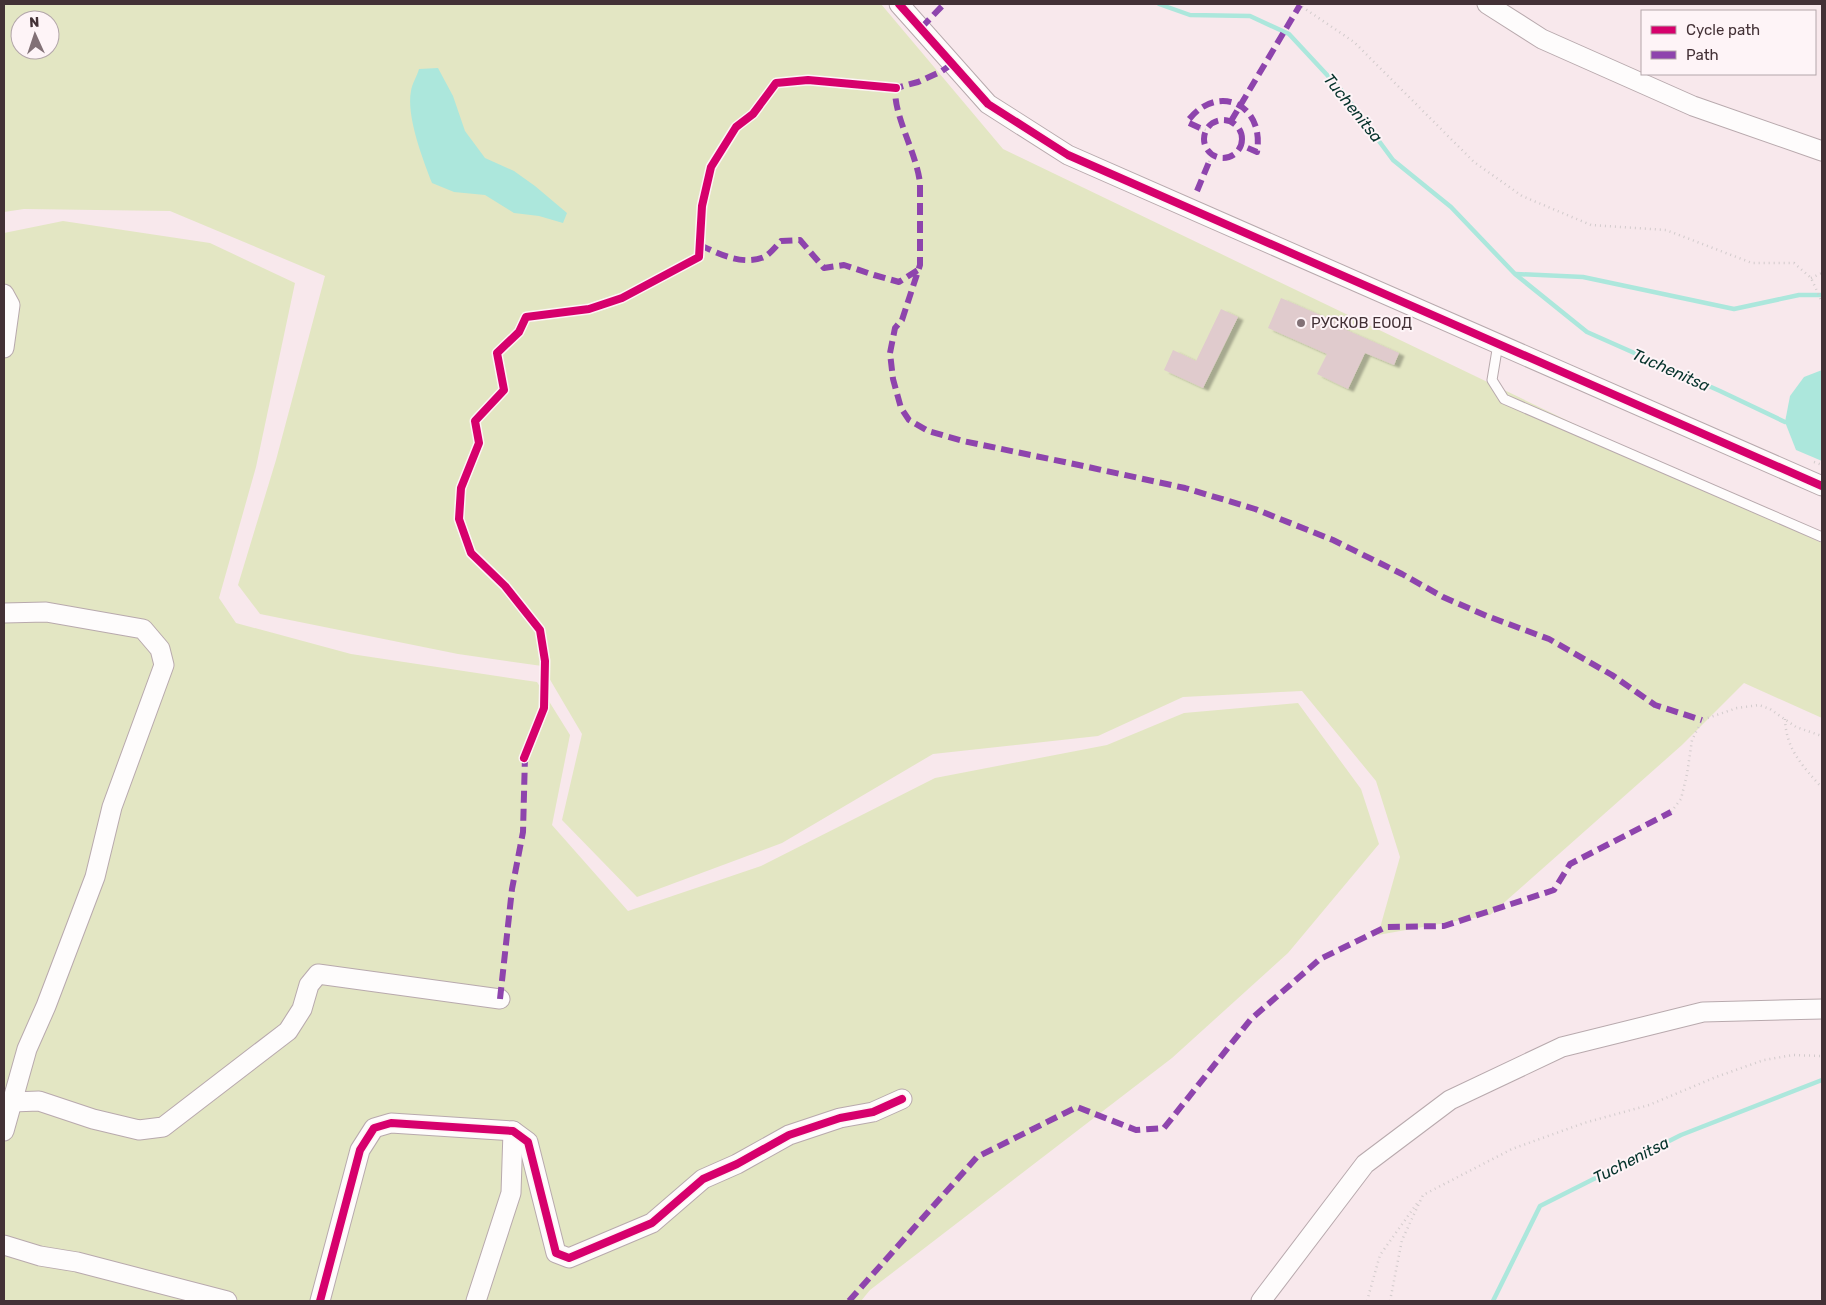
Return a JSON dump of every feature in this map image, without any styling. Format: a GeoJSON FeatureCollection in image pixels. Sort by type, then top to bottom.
{"type":"FeatureCollection","features":[{"type":"Feature","properties":{"kind":"street"},"geometry":{"type":"LineString","coordinates":[[899,4],[988,104],[1068,156],[1822,486]]}},
{"type":"Feature","properties":{"kind":"street"},"geometry":{"type":"LineString","coordinates":[[1487,4],[1542,39],[1693,106],[1822,151]]}},
{"type":"Feature","properties":{"kind":"street"},"geometry":{"type":"LineString","coordinates":[[4,294],[10,305],[4,348]]}},
{"type":"Feature","properties":{"kind":"street"},"geometry":{"type":"LineString","coordinates":[[4,613],[46,612],[143,629],[160,649],[164,665],[112,807],[95,877],[46,1006],[27,1049],[4,1130]]}},
{"type":"Feature","properties":{"kind":"street"},"geometry":{"type":"LineString","coordinates":[[12,1102],[39,1101],[93,1119],[139,1130],[163,1127],[288,1032],[302,1009],[309,985],[318,974],[500,999]]}},
{"type":"Feature","properties":{"kind":"street"},"geometry":{"type":"LineString","coordinates":[[1261,1301],[1365,1164],[1450,1100],[1562,1047],[1703,1012],[1822,1009]]}},
{"type":"Feature","properties":{"kind":"street"},"geometry":{"type":"LineString","coordinates":[[320,1301],[360,1150],[374,1128],[392,1122],[513,1131],[528,1142],[556,1253],[569,1258],[652,1223],[703,1179],[737,1164],[789,1135],[840,1118],[873,1112],[902,1099]]}},
{"type":"Feature","properties":{"kind":"street"},"geometry":{"type":"LineString","coordinates":[[476,1301],[511,1193],[513,1131]]}},
{"type":"Feature","properties":{"kind":"street"},"geometry":{"type":"LineString","coordinates":[[4,1245],[40,1256],[78,1262],[227,1301]]}},
{"type":"Feature","properties":{"kind":"lane"},"geometry":{"type":"LineString","coordinates":[[1498,344],[1492,380],[1504,399],[1822,537]]}},
{"type":"Feature","properties":{"kind":"path"},"geometry":{"type":"LineString","coordinates":[[1298,4],[1354,42],[1474,162],[1522,196],[1591,225],[1666,230],[1752,264],[1794,263],[1811,278],[1822,302]]}},
{"type":"Feature","properties":{"kind":"path"},"geometry":{"type":"LineString","coordinates":[[1200,128],[1206,130]]}},
{"type":"Feature","properties":{"kind":"path"},"geometry":{"type":"LineString","coordinates":[[1209,162],[1212,155]]}},
{"type":"Feature","properties":{"kind":"path"},"geometry":{"type":"LineString","coordinates":[[1811,278],[1822,273]]}},
{"type":"Feature","properties":{"kind":"path"},"geometry":{"type":"LineString","coordinates":[[1671,812],[1681,799],[1692,740],[1702,720],[1737,708],[1759,706],[1770,709],[1796,727],[1822,736]]}},
{"type":"Feature","properties":{"kind":"path"},"geometry":{"type":"LineString","coordinates":[[1785,718],[1785,734],[1792,752],[1822,788]]}},
{"type":"Feature","properties":{"kind":"path"},"geometry":{"type":"LineString","coordinates":[[1367,1301],[1380,1255],[1423,1196],[1512,1149],[1584,1123],[1649,1105],[1716,1077],[1764,1060],[1793,1055],[1822,1056]]}},
{"type":"Feature","properties":{"kind":"path"},"geometry":{"type":"LineString","coordinates":[[1390,1301],[1402,1240],[1423,1196]]}},
{"type":"Feature","properties":{"kind":"shaded area"},"geometry":{"type":"Polygon","coordinates":[[[4,4],[881,4],[1003,149],[1822,543],[1822,718],[1744,683],[1682,745],[1490,915],[1378,935],[1400,857],[1376,781],[1302,691],[1183,697],[1098,736],[933,754],[782,843],[637,897],[562,820],[582,734],[542,666],[458,654],[260,614],[238,585],[276,460],[325,276],[170,211],[24,209],[4,212],[4,4]]]}},
{"type":"Feature","properties":{"kind":"shaded area"},"geometry":{"type":"Polygon","coordinates":[[[438,68],[453,96],[465,131],[485,158],[514,171],[535,186],[567,213],[563,223],[539,216],[514,213],[485,195],[454,192],[432,183],[416,138],[410,101],[412,88],[419,69],[438,68]]]}},
{"type":"Feature","properties":{"kind":"shaded area"},"geometry":{"type":"Polygon","coordinates":[[[63,221],[210,243],[295,283],[256,467],[219,598],[236,623],[351,654],[537,682],[570,735],[552,825],[628,911],[761,866],[935,778],[1107,745],[1184,713],[1298,703],[1361,789],[1379,844],[1288,953],[1172,1058],[870,1290],[861,1301],[4,1301],[4,233],[63,221]]]}},
{"type":"Feature","properties":{"kind":"shaded area"},"geometry":{"type":"Polygon","coordinates":[[[1822,370],[1822,461],[1796,450],[1785,422],[1790,396],[1804,377],[1822,370]]]}},
{"type":"Feature","properties":{"kind":"building"},"geometry":{"type":"Polygon","coordinates":[[[1281,298],[1343,325],[1342,328],[1399,353],[1394,365],[1365,353],[1348,389],[1317,374],[1327,354],[1268,328],[1281,298]]]}},
{"type":"Feature","properties":{"kind":"building"},"geometry":{"type":"Polygon","coordinates":[[[1221,309],[1238,317],[1203,388],[1164,370],[1173,350],[1196,361],[1221,309]]]}},
{"type":"Feature","properties":{"kind":"waterway","name":"Tuchenitsa"},"geometry":{"type":"LineString","coordinates":[[1159,4],[1190,15],[1250,16],[1289,34],[1342,91],[1393,160],[1451,207],[1515,274],[1587,332],[1785,422]]}},
{"type":"Feature","properties":{"kind":"waterway","name":"Tuchenitsa"},"geometry":{"type":"LineString","coordinates":[[1516,274],[1583,277],[1734,309],[1799,295],[1822,295]]}},
{"type":"Feature","properties":{"kind":"waterway","name":"Tuchenitsa"},"geometry":{"type":"LineString","coordinates":[[1493,1301],[1540,1206],[1681,1135],[1822,1080]]}},
{"type":"Feature","properties":{"kind":"marked path"},"geometry":{"type":"LineString","coordinates":[[921,28],[944,4]]}},
{"type":"Feature","properties":{"kind":"marked path"},"geometry":{"type":"LineString","coordinates":[[1231,121],[1300,5]]}},
{"type":"Feature","properties":{"kind":"marked path"},"geometry":{"type":"LineString","coordinates":[[952,64],[942,71],[918,82],[896,88],[897,108],[915,160],[920,184],[920,265],[902,320],[895,328],[890,353],[893,379],[901,408],[909,420],[928,431],[963,441],[1185,488],[1255,509],[1333,540],[1402,574],[1443,597],[1549,639],[1612,675],[1655,705],[1702,720]]}},
{"type":"Feature","properties":{"kind":"marked path"},"geometry":{"type":"LineString","coordinates":[[1200,128],[1187,122],[1199,110],[1211,103],[1224,101],[1236,104],[1246,110],[1254,121],[1257,135],[1257,152],[1241,145]]}},
{"type":"Feature","properties":{"kind":"marked path"},"geometry":{"type":"LineString","coordinates":[[1223,120],[1237,125],[1242,139],[1237,153],[1223,158],[1209,153],[1204,139],[1209,125],[1223,120]]}},
{"type":"Feature","properties":{"kind":"marked path"},"geometry":{"type":"LineString","coordinates":[[1197,191],[1209,162]]}},
{"type":"Feature","properties":{"kind":"marked path"},"geometry":{"type":"LineString","coordinates":[[700,245],[731,258],[748,260],[764,257],[781,241],[800,240],[824,268],[844,265],[899,282],[918,270]]}},
{"type":"Feature","properties":{"kind":"marked path"},"geometry":{"type":"LineString","coordinates":[[500,999],[512,889],[523,832],[525,756]]}},
{"type":"Feature","properties":{"kind":"marked path"},"geometry":{"type":"LineString","coordinates":[[849,1301],[977,1157],[1077,1107],[1136,1130],[1164,1128],[1251,1019],[1320,959],[1386,927],[1444,926],[1554,890],[1570,864],[1671,812]]}},
{"type":"Feature","properties":{"kind":"cycle path"},"geometry":{"type":"LineString","coordinates":[[899,4],[988,104],[1068,155],[1822,486]]}},
{"type":"Feature","properties":{"kind":"cycle path"},"geometry":{"type":"LineString","coordinates":[[524,758],[544,708],[545,661],[540,630],[505,586],[471,553],[459,519],[461,488],[479,443],[475,421],[504,390],[497,353],[519,332],[526,317],[589,309],[622,298],[699,257],[702,206],[711,167],[736,127],[753,114],[776,83],[808,80],[896,88]]}},
{"type":"Feature","properties":{"kind":"cycle path"},"geometry":{"type":"LineString","coordinates":[[320,1301],[360,1150],[374,1128],[391,1123],[513,1131],[528,1142],[556,1253],[569,1258],[652,1223],[703,1179],[737,1164],[789,1135],[840,1118],[873,1112],[902,1099]]}},
{"type":"Feature","properties":{"kind":"place","name":"РУСКОВ ЕООД"},"geometry":{"type":"Point","coordinates":[1301,323]}}]}
